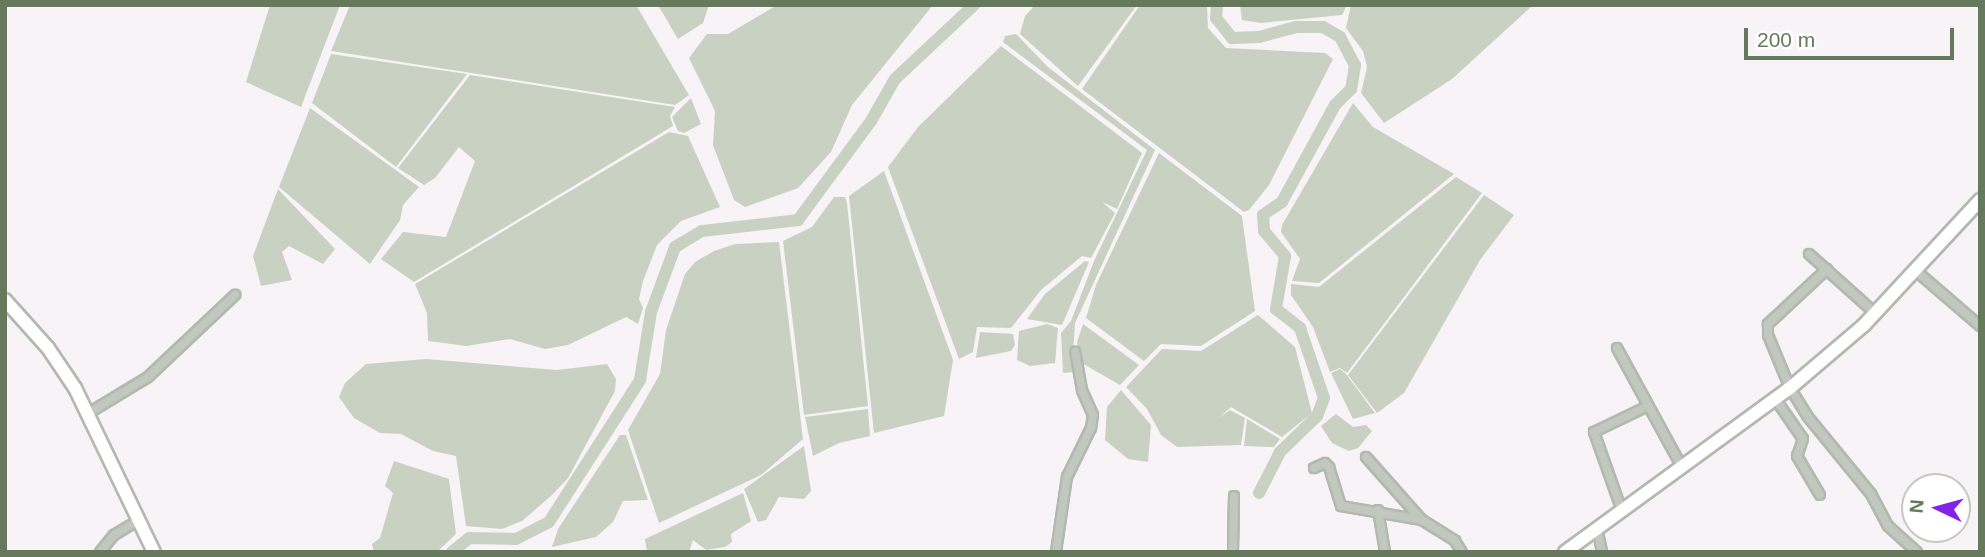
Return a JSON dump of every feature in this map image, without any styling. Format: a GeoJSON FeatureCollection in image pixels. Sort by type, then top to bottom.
{"type":"FeatureCollection","features":[{"type":"Feature","properties":{"kind":"main road"},"geometry":{"type":"LineString","coordinates":[[1565,552],[1776,400],[1875,313],[1980,200]]}},
{"type":"Feature","properties":{"kind":"main road"},"geometry":{"type":"LineString","coordinates":[[5,300],[48,348],[87,414],[154,552]]}},
{"type":"Feature","properties":{"kind":"street"},"geometry":{"type":"LineString","coordinates":[[1809,254],[1875,313]]}},
{"type":"Feature","properties":{"kind":"street"},"geometry":{"type":"LineString","coordinates":[[1827,269],[1768,324],[1768,335],[1790,388],[1871,494],[1888,526],[1917,552]]}},
{"type":"Feature","properties":{"kind":"street"},"geometry":{"type":"LineString","coordinates":[[1915,270],[1980,326]]}},
{"type":"Feature","properties":{"kind":"street"},"geometry":{"type":"LineString","coordinates":[[87,414],[148,377],[235,295]]}},
{"type":"Feature","properties":{"kind":"street"},"geometry":{"type":"LineString","coordinates":[[1618,348],[1682,467]]}},
{"type":"Feature","properties":{"kind":"street"},"geometry":{"type":"LineString","coordinates":[[1056,552],[1067,477],[1091,428],[1093,415],[1082,390],[1075,352]]}},
{"type":"Feature","properties":{"kind":"street"},"geometry":{"type":"LineString","coordinates":[[1776,400],[1803,439],[1797,456],[1820,495]]}},
{"type":"Feature","properties":{"kind":"street"},"geometry":{"type":"LineString","coordinates":[[1622,511],[1594,432],[1648,405]]}},
{"type":"Feature","properties":{"kind":"street"},"geometry":{"type":"LineString","coordinates":[[1366,457],[1422,520],[1455,541],[1462,552]]}},
{"type":"Feature","properties":{"kind":"street"},"geometry":{"type":"LineString","coordinates":[[1314,468],[1325,463],[1329,467],[1341,506],[1378,510],[1422,520]]}},
{"type":"Feature","properties":{"kind":"street"},"geometry":{"type":"LineString","coordinates":[[1233,552],[1234,496]]}},
{"type":"Feature","properties":{"kind":"street"},"geometry":{"type":"LineString","coordinates":[[1378,510],[1385,552]]}},
{"type":"Feature","properties":{"kind":"street"},"geometry":{"type":"LineString","coordinates":[[100,552],[114,536],[139,520]]}},
{"type":"Feature","properties":{"kind":"street"},"geometry":{"type":"LineString","coordinates":[[1597,528],[1602,552]]}},
{"type":"Feature","properties":{"kind":"shaded area"},"geometry":{"type":"Polygon","coordinates":[[[270,5],[340,5],[301,107],[246,82],[270,5]]]}},
{"type":"Feature","properties":{"kind":"shaded area"},"geometry":{"type":"Polygon","coordinates":[[[350,5],[636,5],[689,95],[675,105],[331,51],[350,5]]]}},
{"type":"Feature","properties":{"kind":"shaded area"},"geometry":{"type":"Polygon","coordinates":[[[658,5],[709,5],[703,23],[678,39],[658,5]]]}},
{"type":"Feature","properties":{"kind":"shaded area"},"geometry":{"type":"Polygon","coordinates":[[[777,5],[933,5],[852,105],[831,152],[798,188],[745,207],[734,200],[713,145],[715,111],[689,58],[707,34],[728,34],[777,5]]]}},
{"type":"Feature","properties":{"kind":"shaded area"},"geometry":{"type":"Polygon","coordinates":[[[1035,5],[1137,5],[1078,86],[1020,34],[1025,16],[1035,5]]]}},
{"type":"Feature","properties":{"kind":"shaded area"},"geometry":{"type":"Polygon","coordinates":[[[1140,5],[1207,5],[1208,28],[1226,48],[1325,53],[1333,59],[1269,185],[1249,210],[1244,212],[1082,89],[1140,5]]]}},
{"type":"Feature","properties":{"kind":"shaded area"},"geometry":{"type":"Polygon","coordinates":[[[1240,5],[1347,5],[1342,15],[1261,23],[1242,20],[1240,5]]]}},
{"type":"Feature","properties":{"kind":"shaded area"},"geometry":{"type":"Polygon","coordinates":[[[1351,5],[1533,5],[1452,79],[1384,123],[1361,93],[1367,67],[1363,51],[1346,28],[1351,5]]]}},
{"type":"Feature","properties":{"kind":"shaded area"},"geometry":{"type":"Polygon","coordinates":[[[1016,34],[1048,67],[1155,150],[1075,323],[1072,372],[1063,373],[1061,333],[1071,321],[1094,261],[1147,150],[1003,42],[1005,36],[1016,34]]]}},
{"type":"Feature","properties":{"kind":"shaded area"},"geometry":{"type":"Polygon","coordinates":[[[1001,46],[1142,153],[1117,209],[1102,202],[1115,213],[1091,258],[1082,256],[1041,290],[1011,328],[977,327],[973,352],[959,359],[888,167],[918,127],[1001,46]]]}},
{"type":"Feature","properties":{"kind":"shaded area"},"geometry":{"type":"Polygon","coordinates":[[[331,54],[467,74],[396,167],[312,103],[331,54]]]}},
{"type":"Feature","properties":{"kind":"shaded area"},"geometry":{"type":"Polygon","coordinates":[[[470,75],[675,107],[670,116],[673,126],[414,282],[381,259],[403,232],[446,237],[475,161],[459,147],[435,178],[424,185],[398,168],[470,75]]]}},
{"type":"Feature","properties":{"kind":"shaded area"},"geometry":{"type":"Polygon","coordinates":[[[691,98],[701,124],[684,133],[678,131],[672,117],[691,98]]]}},
{"type":"Feature","properties":{"kind":"shaded area"},"geometry":{"type":"Polygon","coordinates":[[[1353,103],[1373,127],[1454,174],[1319,283],[1292,281],[1300,259],[1281,232],[1282,225],[1353,103]]]}},
{"type":"Feature","properties":{"kind":"shaded area"},"geometry":{"type":"Polygon","coordinates":[[[310,108],[419,187],[403,205],[400,220],[370,264],[279,187],[310,108]]]}},
{"type":"Feature","properties":{"kind":"shaded area"},"geometry":{"type":"Polygon","coordinates":[[[669,132],[688,136],[720,207],[681,221],[657,245],[643,281],[639,299],[643,308],[638,324],[626,317],[568,345],[545,349],[510,339],[466,346],[428,341],[427,313],[415,284],[669,132]]]}},
{"type":"Feature","properties":{"kind":"shaded area"},"geometry":{"type":"Polygon","coordinates":[[[1159,153],[1242,216],[1255,311],[1201,346],[1161,344],[1144,361],[1086,318],[1096,285],[1159,153]]]}},
{"type":"Feature","properties":{"kind":"shaded area"},"geometry":{"type":"Polygon","coordinates":[[[884,171],[953,360],[944,416],[874,433],[849,196],[884,171]]]}},
{"type":"Feature","properties":{"kind":"shaded area"},"geometry":{"type":"Polygon","coordinates":[[[1456,177],[1482,193],[1347,373],[1340,368],[1330,372],[1313,327],[1291,295],[1291,284],[1319,287],[1456,177]]]}},
{"type":"Feature","properties":{"kind":"shaded area"},"geometry":{"type":"Polygon","coordinates":[[[278,189],[335,249],[323,264],[289,246],[282,252],[292,280],[261,286],[253,256],[278,189]]]}},
{"type":"Feature","properties":{"kind":"shaded area"},"geometry":{"type":"Polygon","coordinates":[[[1484,195],[1514,215],[1480,260],[1404,393],[1377,413],[1348,375],[1484,195]]]}},
{"type":"Feature","properties":{"kind":"shaded area"},"geometry":{"type":"Polygon","coordinates":[[[834,197],[845,197],[847,203],[868,406],[804,415],[783,241],[812,227],[834,197]]]}},
{"type":"Feature","properties":{"kind":"shaded area"},"geometry":{"type":"Polygon","coordinates":[[[779,242],[803,439],[761,475],[659,523],[628,430],[660,374],[666,330],[685,274],[695,262],[714,251],[735,244],[779,242]]]}},
{"type":"Feature","properties":{"kind":"shaded area"},"geometry":{"type":"Polygon","coordinates":[[[1085,261],[1089,262],[1062,325],[1027,319],[1045,294],[1085,261]]]}},
{"type":"Feature","properties":{"kind":"shaded area"},"geometry":{"type":"Polygon","coordinates":[[[1258,315],[1295,347],[1312,413],[1282,437],[1231,407],[1219,418],[1230,410],[1245,418],[1241,445],[1177,447],[1161,435],[1147,409],[1126,387],[1162,349],[1201,351],[1258,315]]]}},
{"type":"Feature","properties":{"kind":"shaded area"},"geometry":{"type":"Polygon","coordinates":[[[1047,324],[1058,328],[1055,363],[1030,366],[1017,360],[1019,331],[1047,324]]]}},
{"type":"Feature","properties":{"kind":"shaded area"},"geometry":{"type":"Polygon","coordinates":[[[1083,324],[1139,365],[1120,385],[1080,362],[1077,342],[1083,324]]]}},
{"type":"Feature","properties":{"kind":"shaded area"},"geometry":{"type":"Polygon","coordinates":[[[980,332],[1013,334],[1015,345],[1011,351],[976,358],[980,332]]]}},
{"type":"Feature","properties":{"kind":"shaded area"},"geometry":{"type":"Polygon","coordinates":[[[426,359],[557,370],[607,364],[616,379],[615,391],[568,478],[552,495],[522,521],[502,529],[466,526],[456,456],[433,451],[401,434],[380,433],[354,418],[339,397],[345,383],[366,364],[426,359]]]}},
{"type":"Feature","properties":{"kind":"shaded area"},"geometry":{"type":"Polygon","coordinates":[[[1340,369],[1375,413],[1353,419],[1331,373],[1340,369]]]}},
{"type":"Feature","properties":{"kind":"shaded area"},"geometry":{"type":"Polygon","coordinates":[[[1121,390],[1151,425],[1148,462],[1128,459],[1105,440],[1107,407],[1121,390]]]}},
{"type":"Feature","properties":{"kind":"shaded area"},"geometry":{"type":"Polygon","coordinates":[[[868,409],[870,436],[839,443],[813,456],[805,417],[868,409]]]}},
{"type":"Feature","properties":{"kind":"shaded area"},"geometry":{"type":"Polygon","coordinates":[[[1336,414],[1353,427],[1366,425],[1372,431],[1358,448],[1349,451],[1332,443],[1321,426],[1336,414]]]}},
{"type":"Feature","properties":{"kind":"shaded area"},"geometry":{"type":"Polygon","coordinates":[[[1247,419],[1280,439],[1274,447],[1244,446],[1247,419]]]}},
{"type":"Feature","properties":{"kind":"shaded area"},"geometry":{"type":"Polygon","coordinates":[[[620,435],[626,435],[648,500],[623,501],[613,522],[596,537],[552,547],[558,529],[620,435]]]}},
{"type":"Feature","properties":{"kind":"shaded area"},"geometry":{"type":"Polygon","coordinates":[[[804,446],[811,491],[804,499],[779,497],[766,520],[758,522],[744,489],[804,446]]]}},
{"type":"Feature","properties":{"kind":"shaded area"},"geometry":{"type":"Polygon","coordinates":[[[394,461],[449,479],[456,534],[437,552],[374,552],[372,544],[380,538],[393,493],[385,486],[394,461]]]}},
{"type":"Feature","properties":{"kind":"shaded area"},"geometry":{"type":"Polygon","coordinates":[[[743,493],[751,521],[731,534],[732,542],[725,547],[706,550],[693,540],[689,552],[647,552],[645,539],[743,493]]]}},
{"type":"Feature","properties":{"kind":"waterway"},"geometry":{"type":"LineString","coordinates":[[452,552],[469,538],[516,539],[549,522],[640,380],[651,312],[675,247],[702,231],[798,220],[871,121],[895,79],[974,5]]}},
{"type":"Feature","properties":{"kind":"waterway"},"geometry":{"type":"LineString","coordinates":[[1217,5],[1216,18],[1232,38],[1259,37],[1297,27],[1323,27],[1340,37],[1355,65],[1351,89],[1335,105],[1282,202],[1263,215],[1264,231],[1285,256],[1276,309],[1300,328],[1324,398],[1317,416],[1280,452],[1259,493]]}}]}
